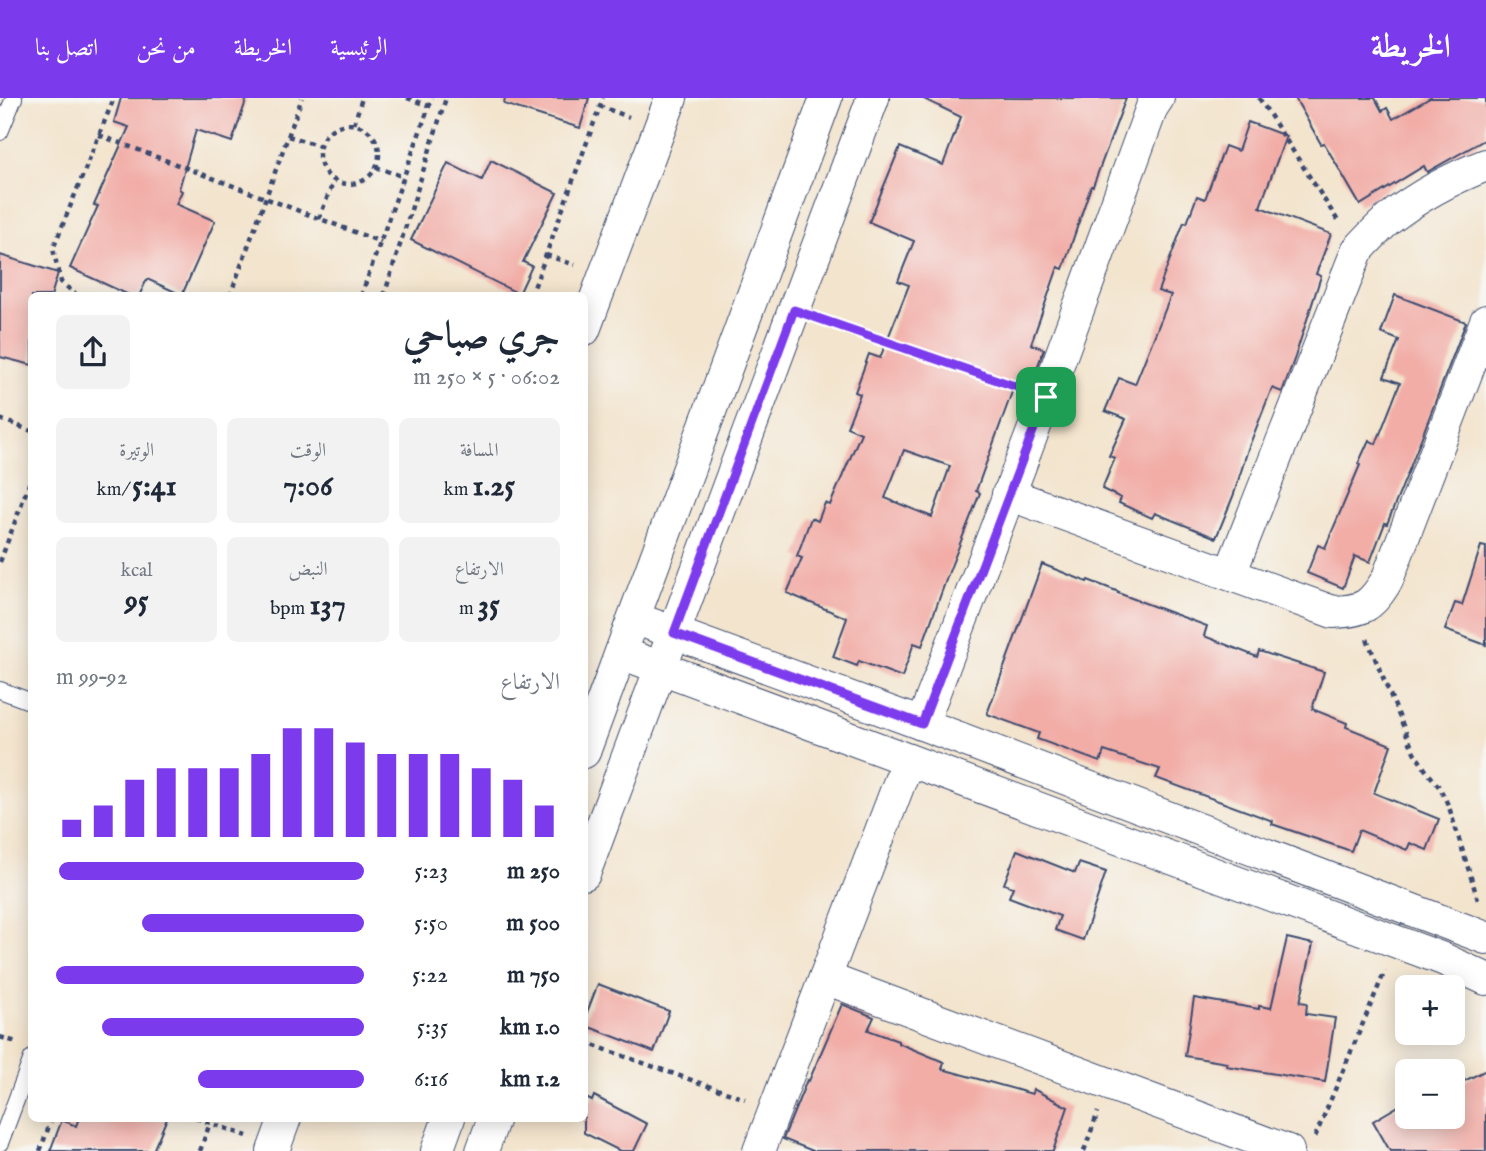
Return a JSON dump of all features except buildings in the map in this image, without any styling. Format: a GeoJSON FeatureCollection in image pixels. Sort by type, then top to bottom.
{"type":"FeatureCollection","features":[{"type":"Feature","properties":{"kind":"street"},"geometry":{"type":"LineString","coordinates":[[588,319],[671,98]]}},
{"type":"Feature","properties":{"kind":"street"},"geometry":{"type":"LineString","coordinates":[[588,741],[826,98]]}},
{"type":"Feature","properties":{"kind":"street"},"geometry":{"type":"LineString","coordinates":[[588,863],[873,98]]}},
{"type":"Feature","properties":{"kind":"street"},"geometry":{"type":"LineString","coordinates":[[922,724],[1152,107],[1158,98]]}},
{"type":"Feature","properties":{"kind":"street"},"geometry":{"type":"LineString","coordinates":[[1230,574],[1357,251],[1386,221],[1412,202],[1486,165]]}},
{"type":"Feature","properties":{"kind":"street"},"geometry":{"type":"LineString","coordinates":[[1008,494],[1333,612],[1356,611],[1375,600],[1387,580],[1486,321]]}},
{"type":"Feature","properties":{"kind":"street"},"geometry":{"type":"LineString","coordinates":[[634,618],[1486,938]]}},
{"type":"Feature","properties":{"kind":"street"},"geometry":{"type":"LineString","coordinates":[[621,653],[1443,959],[1485,977]]}},
{"type":"Feature","properties":{"kind":"street"},"geometry":{"type":"LineString","coordinates":[[759,1151],[908,760]]}},
{"type":"Feature","properties":{"kind":"street"},"geometry":{"type":"LineString","coordinates":[[825,978],[1108,1084],[1301,1145]]}},
{"type":"Feature","properties":{"kind":"street"},"geometry":{"type":"LineString","coordinates":[[437,1151],[448,1122]]}},
{"type":"Feature","properties":{"kind":"street"},"geometry":{"type":"LineString","coordinates":[[482,1151],[493,1122]]}},
{"type":"Feature","properties":{"kind":"lane"},"geometry":{"type":"LineString","coordinates":[[0,132],[14,98]]}},
{"type":"Feature","properties":{"kind":"lane"},"geometry":{"type":"LineString","coordinates":[[0,690],[28,700]]}},
{"type":"Feature","properties":{"kind":"lane"},"geometry":{"type":"LineString","coordinates":[[0,1143],[28,1069]]}},
{"type":"Feature","properties":{"kind":"path"},"geometry":{"type":"LineString","coordinates":[[231,292],[302,98]]}},
{"type":"Feature","properties":{"kind":"path"},"geometry":{"type":"LineString","coordinates":[[354,124],[362,98]]}},
{"type":"Feature","properties":{"kind":"path"},"geometry":{"type":"LineString","coordinates":[[407,98],[429,106]]}},
{"type":"Feature","properties":{"kind":"path"},"geometry":{"type":"LineString","coordinates":[[362,292],[432,98]]}},
{"type":"Feature","properties":{"kind":"path"},"geometry":{"type":"LineString","coordinates":[[385,292],[446,98]]}},
{"type":"Feature","properties":{"kind":"path"},"geometry":{"type":"LineString","coordinates":[[532,292],[603,98]]}},
{"type":"Feature","properties":{"kind":"path"},"geometry":{"type":"LineString","coordinates":[[1259,98],[1357,251]]}},
{"type":"Feature","properties":{"kind":"path"},"geometry":{"type":"LineString","coordinates":[[73,292],[61,282],[53,249],[112,99]]}},
{"type":"Feature","properties":{"kind":"path"},"geometry":{"type":"LineString","coordinates":[[354,124],[373,136],[379,157],[370,177],[360,182],[338,183],[329,177],[322,167],[320,146],[333,128],[354,124]]}},
{"type":"Feature","properties":{"kind":"path"},"geometry":{"type":"LineString","coordinates":[[99,135],[381,242]]}},
{"type":"Feature","properties":{"kind":"path"},"geometry":{"type":"LineString","coordinates":[[288,136],[320,146]]}},
{"type":"Feature","properties":{"kind":"path"},"geometry":{"type":"LineString","coordinates":[[376,167],[404,177]]}},
{"type":"Feature","properties":{"kind":"path"},"geometry":{"type":"LineString","coordinates":[[320,219],[334,180]]}},
{"type":"Feature","properties":{"kind":"path"},"geometry":{"type":"LineString","coordinates":[[794,310],[1046,397]]}},
{"type":"Feature","properties":{"kind":"path"},"geometry":{"type":"LineString","coordinates":[[0,419],[28,430]]}},
{"type":"Feature","properties":{"kind":"path"},"geometry":{"type":"LineString","coordinates":[[0,562],[28,487]]}},
{"type":"Feature","properties":{"kind":"path"},"geometry":{"type":"LineString","coordinates":[[1356,611],[1414,752],[1440,788],[1449,807],[1479,904]]}},
{"type":"Feature","properties":{"kind":"path"},"geometry":{"type":"LineString","coordinates":[[1301,1145],[1397,942]]}},
{"type":"Feature","properties":{"kind":"path"},"geometry":{"type":"LineString","coordinates":[[588,1043],[775,1110]]}},
{"type":"Feature","properties":{"kind":"path"},"geometry":{"type":"LineString","coordinates":[[1084,1151],[1108,1084]]}},
{"type":"Feature","properties":{"kind":"path"},"geometry":{"type":"LineString","coordinates":[[40,1151],[51,1122]]}},
{"type":"Feature","properties":{"kind":"path"},"geometry":{"type":"LineString","coordinates":[[207,1122],[277,1138]]}},
{"type":"Feature","properties":{"kind":"path"},"geometry":{"type":"LineString","coordinates":[[200,1151],[210,1123]]}},
{"type":"Feature","properties":{"kind":"route"},"geometry":{"type":"LineString","coordinates":[[794,310],[1046,397],[922,724],[674,633],[794,310]]}}]}
